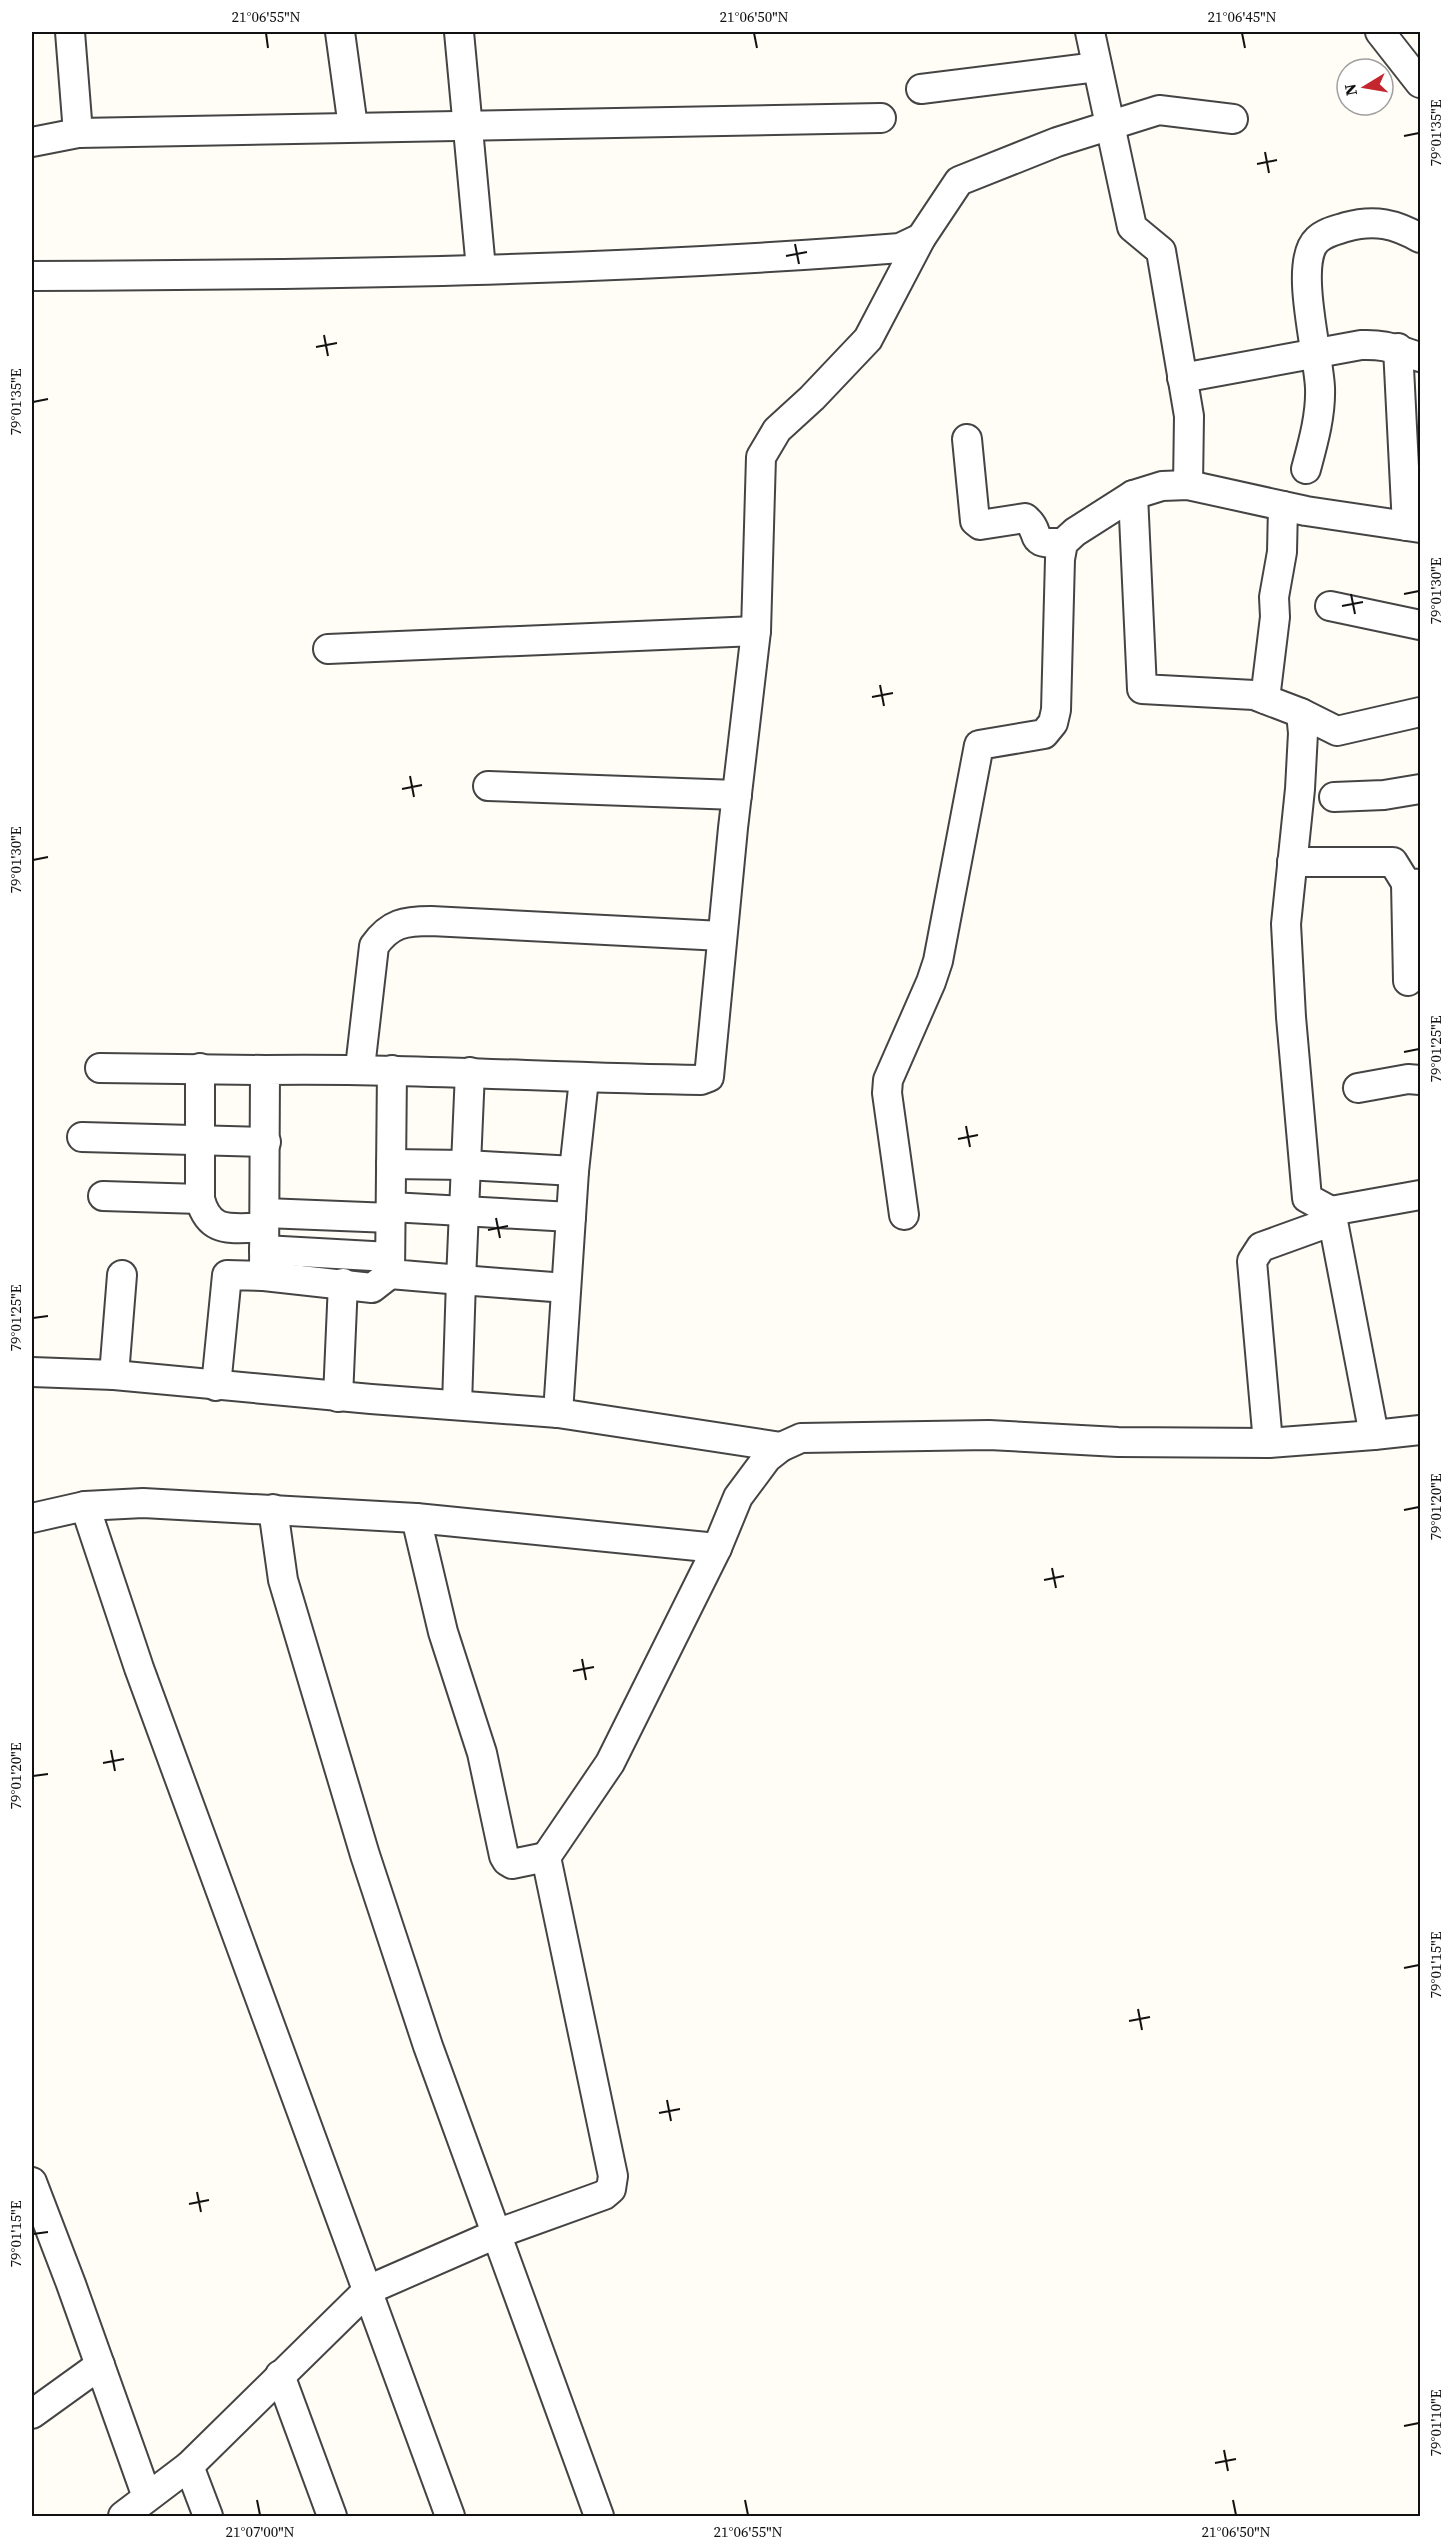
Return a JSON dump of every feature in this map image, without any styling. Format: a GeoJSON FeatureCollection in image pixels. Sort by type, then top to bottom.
{"type":"FeatureCollection","features":[{"type":"Feature","properties":{"kind":"street"},"geometry":{"type":"LineString","coordinates":[[70,32],[78,133]]}},
{"type":"Feature","properties":{"kind":"street"},"geometry":{"type":"LineString","coordinates":[[340,32],[353,127]]}},
{"type":"Feature","properties":{"kind":"street"},"geometry":{"type":"LineString","coordinates":[[459,32],[481,269]]}},
{"type":"Feature","properties":{"kind":"street"},"geometry":{"type":"LineString","coordinates":[[1090,32],[1132,227],[1161,251],[1189,416],[1188,485]]}},
{"type":"Feature","properties":{"kind":"street"},"geometry":{"type":"LineString","coordinates":[[1380,32],[1420,83]]}},
{"type":"Feature","properties":{"kind":"street"},"geometry":{"type":"LineString","coordinates":[[1403,32],[1420,54]]}},
{"type":"Feature","properties":{"kind":"street"},"geometry":{"type":"LineString","coordinates":[[921,88],[1097,66]]}},
{"type":"Feature","properties":{"kind":"street"},"geometry":{"type":"LineString","coordinates":[[100,1068],[265,1070],[360,1068],[584,1079],[701,1080],[709,1077],[722,936],[756,631],[761,457],[777,430],[812,398],[868,339],[910,243],[959,181],[1058,142],[1159,110],[1233,119]]}},
{"type":"Feature","properties":{"kind":"street"},"geometry":{"type":"LineString","coordinates":[[32,142],[78,133],[881,118]]}},
{"type":"Feature","properties":{"kind":"street"},"geometry":{"type":"LineString","coordinates":[[1306,469],[1316,434],[1320,390],[1317,353],[1306,286],[1309,252],[1317,240],[1331,231],[1362,223],[1376,222],[1399,226],[1420,238]]}},
{"type":"Feature","properties":{"kind":"street"},"geometry":{"type":"LineString","coordinates":[[32,276],[229,276],[610,265],[841,253],[910,243]]}},
{"type":"Feature","properties":{"kind":"street"},"geometry":{"type":"LineString","coordinates":[[967,440],[975,521],[980,525],[1025,518],[1038,540],[1043,544],[1063,543],[1133,495],[1162,486],[1188,485],[1283,506],[1414,527],[1409,352],[1380,345],[1361,345],[1182,378]]}},
{"type":"Feature","properties":{"kind":"street"},"geometry":{"type":"LineString","coordinates":[[1133,495],[1142,689],[1254,695],[1301,713],[1337,731],[1420,712]]}},
{"type":"Feature","properties":{"kind":"street"},"geometry":{"type":"LineString","coordinates":[[1265,699],[1275,617],[1274,597],[1282,552],[1283,506]]}},
{"type":"Feature","properties":{"kind":"street"},"geometry":{"type":"LineString","coordinates":[[904,1215],[886,1093],[888,1080],[931,982],[938,960],[979,745],[1044,734],[1053,723],[1056,710],[1060,559],[1063,543]]}},
{"type":"Feature","properties":{"kind":"street"},"geometry":{"type":"LineString","coordinates":[[1330,606],[1420,626]]}},
{"type":"Feature","properties":{"kind":"street"},"geometry":{"type":"LineString","coordinates":[[328,649],[756,631]]}},
{"type":"Feature","properties":{"kind":"street"},"geometry":{"type":"LineString","coordinates":[[1301,713],[1303,733],[1300,789],[1286,924],[1291,1017],[1307,1198],[1332,1216],[1374,1435]]}},
{"type":"Feature","properties":{"kind":"street"},"geometry":{"type":"LineString","coordinates":[[488,786],[737,795]]}},
{"type":"Feature","properties":{"kind":"street"},"geometry":{"type":"LineString","coordinates":[[1334,797],[1384,795],[1420,789]]}},
{"type":"Feature","properties":{"kind":"street"},"geometry":{"type":"LineString","coordinates":[[1292,862],[1393,862],[1413,884],[1408,981]]}},
{"type":"Feature","properties":{"kind":"street"},"geometry":{"type":"LineString","coordinates":[[360,1068],[374,946],[382,934],[395,926],[410,921],[432,921],[722,936]]}},
{"type":"Feature","properties":{"kind":"street"},"geometry":{"type":"LineString","coordinates":[[200,1068],[200,1199],[209,1221],[264,1242],[343,1283],[372,1288],[390,1266],[392,1070]]}},
{"type":"Feature","properties":{"kind":"street"},"geometry":{"type":"LineString","coordinates":[[264,1242],[265,1070]]}},
{"type":"Feature","properties":{"kind":"street"},"geometry":{"type":"LineString","coordinates":[[457,1405],[470,1072]]}},
{"type":"Feature","properties":{"kind":"street"},"geometry":{"type":"LineString","coordinates":[[558,1413],[574,1172],[584,1079]]}},
{"type":"Feature","properties":{"kind":"street"},"geometry":{"type":"LineString","coordinates":[[1358,1088],[1398,1080],[1420,1080]]}},
{"type":"Feature","properties":{"kind":"street"},"geometry":{"type":"LineString","coordinates":[[82,1137],[266,1142]]}},
{"type":"Feature","properties":{"kind":"street"},"geometry":{"type":"LineString","coordinates":[[391,1164],[465,1165],[574,1172]]}},
{"type":"Feature","properties":{"kind":"street"},"geometry":{"type":"LineString","coordinates":[[1268,1443],[1252,1262],[1261,1247],[1332,1216],[1420,1195]]}},
{"type":"Feature","properties":{"kind":"street"},"geometry":{"type":"LineString","coordinates":[[103,1196],[200,1199]]}},
{"type":"Feature","properties":{"kind":"street"},"geometry":{"type":"LineString","coordinates":[[216,1386],[227,1275],[264,1242],[391,1212],[463,1210],[571,1217]]}},
{"type":"Feature","properties":{"kind":"street"},"geometry":{"type":"LineString","coordinates":[[264,1242],[461,1280],[566,1288]]}},
{"type":"Feature","properties":{"kind":"street"},"geometry":{"type":"LineString","coordinates":[[114,1375],[122,1275]]}},
{"type":"Feature","properties":{"kind":"street"},"geometry":{"type":"LineString","coordinates":[[338,1397],[343,1283]]}},
{"type":"Feature","properties":{"kind":"street"},"geometry":{"type":"LineString","coordinates":[[32,1372],[114,1375],[338,1397],[558,1413],[781,1447]]}},
{"type":"Feature","properties":{"kind":"street"},"geometry":{"type":"LineString","coordinates":[[416,1518],[443,1632],[482,1753],[504,1856],[512,1864],[546,1857],[610,1763],[717,1548],[738,1497],[755,1472],[781,1447],[801,1438],[966,1436],[1118,1442],[1268,1443],[1420,1430]]}},
{"type":"Feature","properties":{"kind":"street"},"geometry":{"type":"LineString","coordinates":[[32,1518],[85,1506],[142,1503],[416,1518],[717,1548]]}},
{"type":"Feature","properties":{"kind":"street"},"geometry":{"type":"LineString","coordinates":[[85,1506],[143,1679],[450,2517]]}},
{"type":"Feature","properties":{"kind":"street"},"geometry":{"type":"LineString","coordinates":[[273,1509],[283,1580],[365,1855],[428,2046],[598,2517]]}},
{"type":"Feature","properties":{"kind":"street"},"geometry":{"type":"LineString","coordinates":[[123,2517],[189,2466],[368,2290],[496,2234],[604,2195],[611,2189],[613,2176],[546,1857]]}},
{"type":"Feature","properties":{"kind":"street"},"geometry":{"type":"LineString","coordinates":[[32,2182],[147,2497]]}},
{"type":"Feature","properties":{"kind":"street"},"geometry":{"type":"LineString","coordinates":[[33,2411],[100,2365]]}},
{"type":"Feature","properties":{"kind":"street"},"geometry":{"type":"LineString","coordinates":[[280,2375],[332,2517]]}},
{"type":"Feature","properties":{"kind":"street"},"geometry":{"type":"LineString","coordinates":[[189,2466],[208,2517]]}}]}
